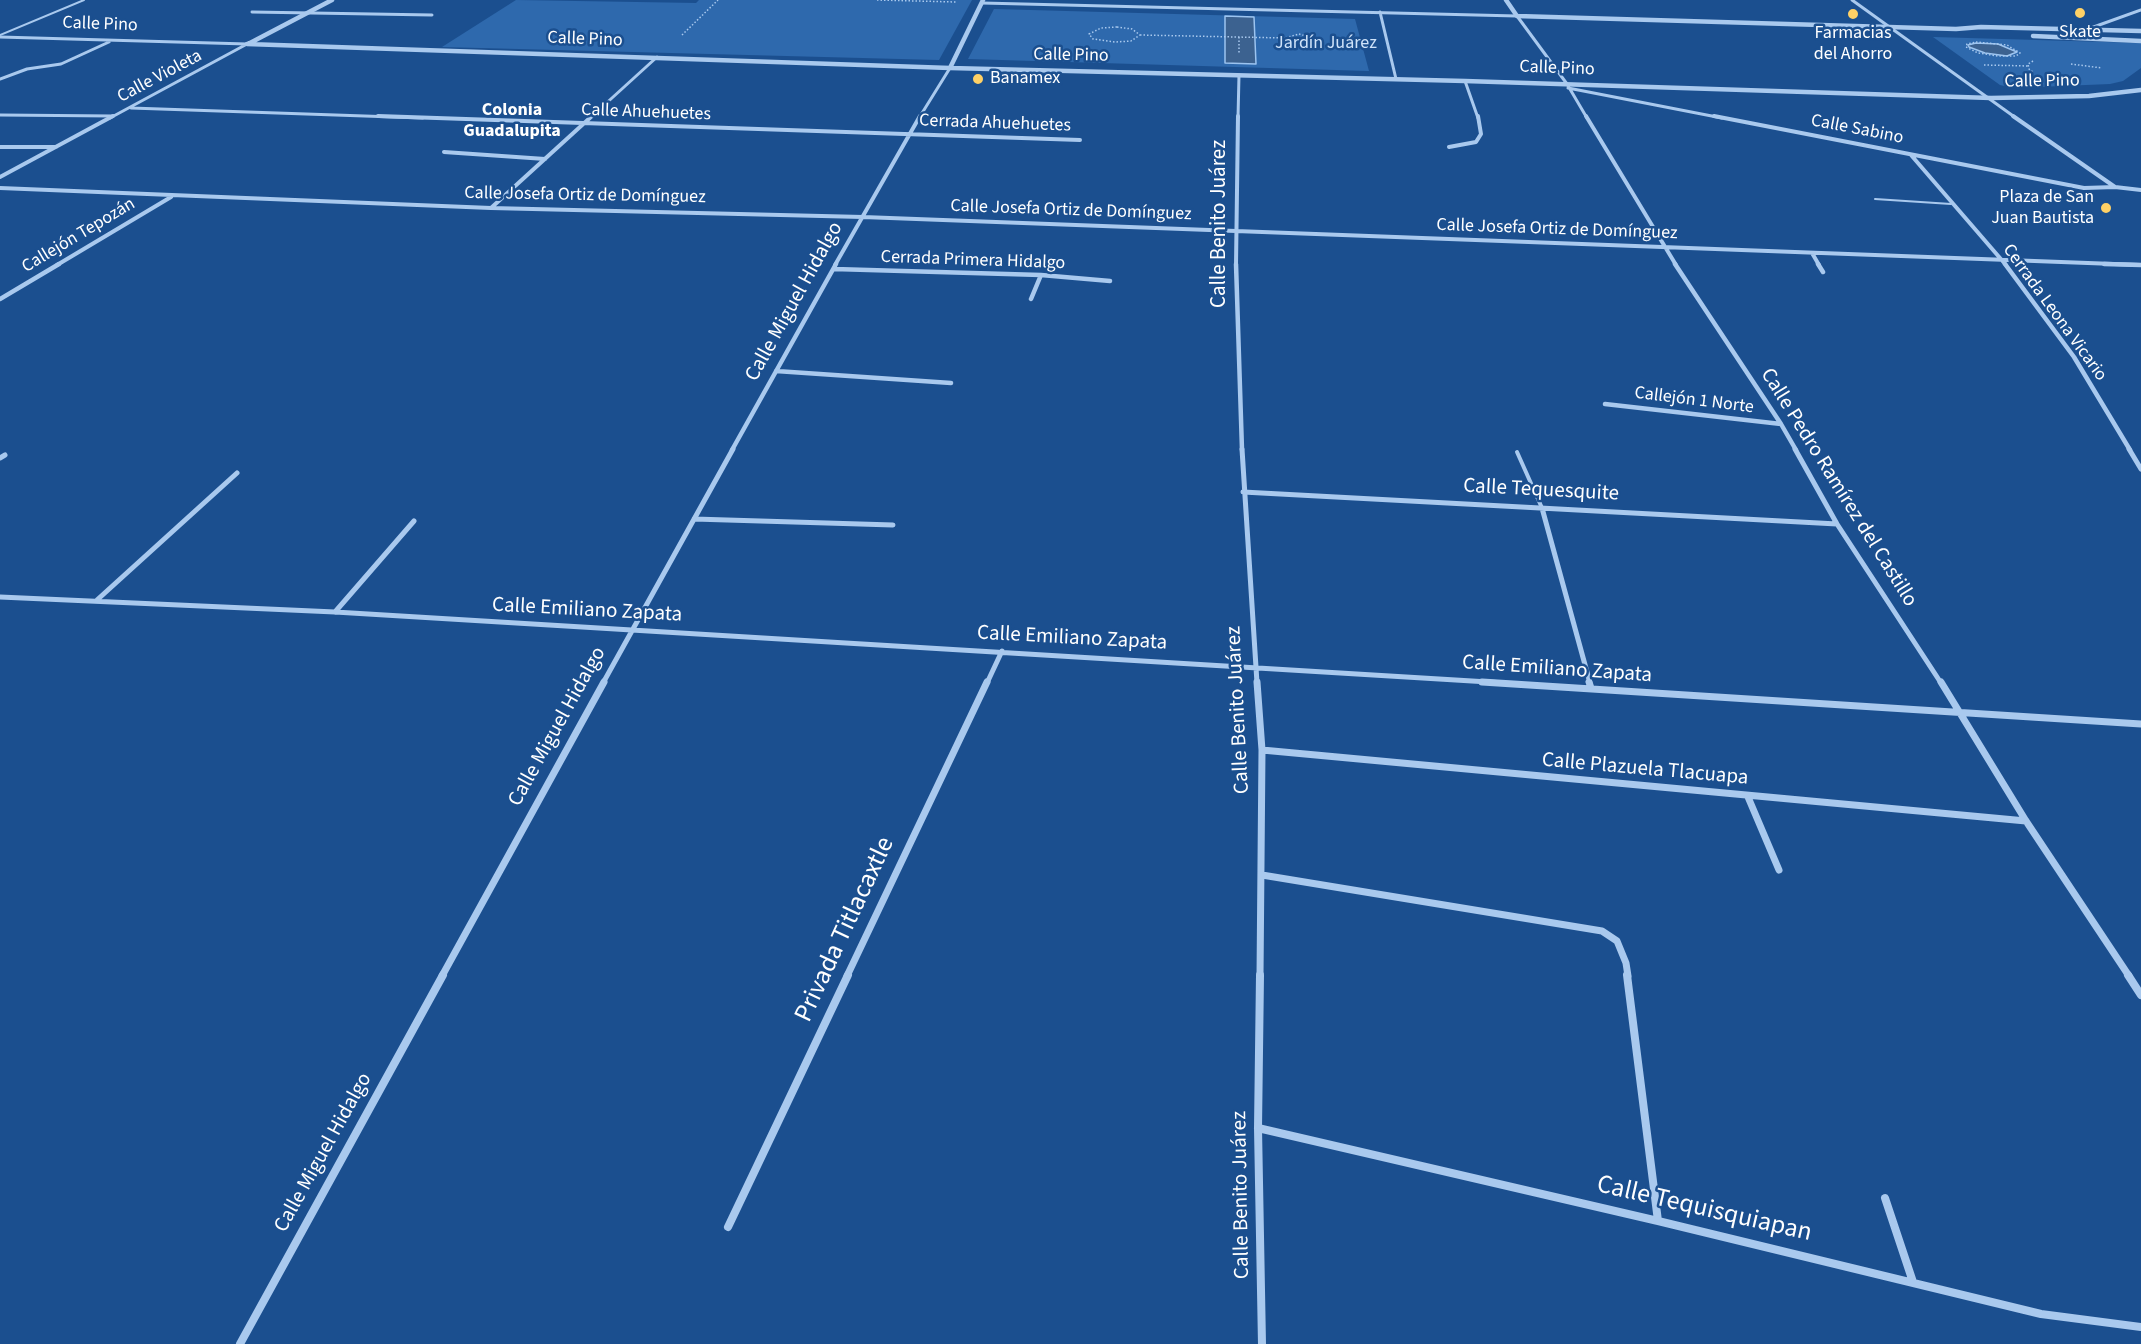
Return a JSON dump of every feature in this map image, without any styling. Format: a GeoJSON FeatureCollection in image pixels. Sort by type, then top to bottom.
{"type":"FeatureCollection","features":[{"type":"Feature","properties":{"kind":"street","name":"Calle Violeta"},"geometry":{"type":"LineString","coordinates":[[0,177],[332,0]]}},
{"type":"Feature","properties":{"kind":"street","name":"Calle Pedro Ramírez del Castillo"},"geometry":{"type":"LineString","coordinates":[[1506,0],[1567,86],[1664,247],[1781,424],[1837,524],[1961,713],[2026,821],[2141,994]]}},
{"type":"Feature","properties":{"kind":"street"},"geometry":{"type":"LineString","coordinates":[[1852,0],[2115,187]]}},
{"type":"Feature","properties":{"kind":"street"},"geometry":{"type":"LineString","coordinates":[[950,68],[983,1],[1956,29],[2018,35]]}},
{"type":"Feature","properties":{"kind":"street"},"geometry":{"type":"LineString","coordinates":[[2087,30],[2141,10]]}},
{"type":"Feature","properties":{"kind":"street"},"geometry":{"type":"LineString","coordinates":[[252,12],[432,15]]}},
{"type":"Feature","properties":{"kind":"street"},"geometry":{"type":"LineString","coordinates":[[1380,12],[1396,79]]}},
{"type":"Feature","properties":{"kind":"street"},"geometry":{"type":"LineString","coordinates":[[1956,29],[1981,27],[2141,31]]}},
{"type":"Feature","properties":{"kind":"street"},"geometry":{"type":"LineString","coordinates":[[2030,35],[2141,40]]}},
{"type":"Feature","properties":{"kind":"street","name":"Calle Pino"},"geometry":{"type":"LineString","coordinates":[[0,36],[950,68],[1396,79],[1990,98],[2089,96],[2141,90]]}},
{"type":"Feature","properties":{"kind":"street"},"geometry":{"type":"LineString","coordinates":[[0,79],[27,69],[61,64],[113,40]]}},
{"type":"Feature","properties":{"kind":"street"},"geometry":{"type":"LineString","coordinates":[[491,208],[657,57]]}},
{"type":"Feature","properties":{"kind":"street","name":"Calle Miguel Hidalgo"},"geometry":{"type":"LineString","coordinates":[[240,1344],[776,371],[909,135],[950,68]]}},
{"type":"Feature","properties":{"kind":"street","name":"Calle Benito Juárez"},"geometry":{"type":"LineString","coordinates":[[1239,75],[1235,231],[1244,492],[1262,750],[1258,1128],[1262,1344]]}},
{"type":"Feature","properties":{"kind":"street"},"geometry":{"type":"LineString","coordinates":[[1449,147],[1476,142],[1481,134],[1477,110],[1465,81]]}},
{"type":"Feature","properties":{"kind":"street","name":"Calle Sabino"},"geometry":{"type":"LineString","coordinates":[[1567,86],[2084,188],[2115,187],[2141,190]]}},
{"type":"Feature","properties":{"kind":"street","name":"Calle Ahuehuetes"},"geometry":{"type":"LineString","coordinates":[[131,108],[909,135]]}},
{"type":"Feature","properties":{"kind":"street"},"geometry":{"type":"LineString","coordinates":[[0,115],[115,116]]}},
{"type":"Feature","properties":{"kind":"street","name":"Cerrada Ahuehuetes"},"geometry":{"type":"LineString","coordinates":[[909,135],[1080,141]]}},
{"type":"Feature","properties":{"kind":"street"},"geometry":{"type":"LineString","coordinates":[[0,147],[57,147]]}},
{"type":"Feature","properties":{"kind":"street"},"geometry":{"type":"LineString","coordinates":[[444,152],[545,159]]}},
{"type":"Feature","properties":{"kind":"street","name":"Cerrada Leona Vicario"},"geometry":{"type":"LineString","coordinates":[[1911,154],[1951,204],[2002,260],[2074,357],[2141,469]]}},
{"type":"Feature","properties":{"kind":"street","name":"Calle Josefa Ortiz de Domínguez"},"geometry":{"type":"LineString","coordinates":[[0,188],[491,208],[863,217],[2141,265]]}},
{"type":"Feature","properties":{"kind":"street","name":"Callejón Tepozán"},"geometry":{"type":"LineString","coordinates":[[0,299],[172,196]]}},
{"type":"Feature","properties":{"kind":"street"},"geometry":{"type":"LineString","coordinates":[[1812,253],[1823,272]]}},
{"type":"Feature","properties":{"kind":"street","name":"Cerrada Primera Hidalgo"},"geometry":{"type":"LineString","coordinates":[[834,269],[1041,275],[1110,281]]}},
{"type":"Feature","properties":{"kind":"street"},"geometry":{"type":"LineString","coordinates":[[1031,299],[1041,275]]}},
{"type":"Feature","properties":{"kind":"street"},"geometry":{"type":"LineString","coordinates":[[776,371],[951,383]]}},
{"type":"Feature","properties":{"kind":"street","name":"Callejón 1 Norte"},"geometry":{"type":"LineString","coordinates":[[1605,404],[1781,424]]}},
{"type":"Feature","properties":{"kind":"street"},"geometry":{"type":"LineString","coordinates":[[97,600],[237,473]]}},
{"type":"Feature","properties":{"kind":"street","name":"Calle Tequesquite"},"geometry":{"type":"LineString","coordinates":[[1244,492],[1837,524]]}},
{"type":"Feature","properties":{"kind":"street"},"geometry":{"type":"LineString","coordinates":[[1542,508],[1591,688]]}},
{"type":"Feature","properties":{"kind":"street"},"geometry":{"type":"LineString","coordinates":[[694,519],[893,525]]}},
{"type":"Feature","properties":{"kind":"street"},"geometry":{"type":"LineString","coordinates":[[335,612],[414,521]]}},
{"type":"Feature","properties":{"kind":"street","name":"Calle Emiliano Zapata"},"geometry":{"type":"LineString","coordinates":[[0,597],[335,612],[1002,651],[2141,723]]}},
{"type":"Feature","properties":{"kind":"street","name":"Privada Titlacaxtle"},"geometry":{"type":"LineString","coordinates":[[728,1227],[1002,651]]}},
{"type":"Feature","properties":{"kind":"street","name":"Calle Plazuela Tlacuapa"},"geometry":{"type":"LineString","coordinates":[[1262,750],[1748,797],[2026,821]]}},
{"type":"Feature","properties":{"kind":"street"},"geometry":{"type":"LineString","coordinates":[[1748,797],[1779,870]]}},
{"type":"Feature","properties":{"kind":"street"},"geometry":{"type":"LineString","coordinates":[[1262,875],[1602,932],[1617,941],[1626,963],[1658,1221]]}},
{"type":"Feature","properties":{"kind":"street","name":"Calle Tequisquiapan"},"geometry":{"type":"LineString","coordinates":[[1258,1128],[1658,1221],[2041,1314],[2141,1327]]}},
{"type":"Feature","properties":{"kind":"street"},"geometry":{"type":"LineString","coordinates":[[1885,1198],[1913,1282]]}},
{"type":"Feature","properties":{"kind":"lane"},"geometry":{"type":"LineString","coordinates":[[0,36],[84,0]]}},
{"type":"Feature","properties":{"kind":"lane"},"geometry":{"type":"LineString","coordinates":[[1875,199],[1951,204]]}},
{"type":"Feature","properties":{"kind":"lane"},"geometry":{"type":"LineString","coordinates":[[1517,452],[1542,508]]}},
{"type":"Feature","properties":{"kind":"path"},"geometry":{"type":"LineString","coordinates":[[657,57],[718,0]]}},
{"type":"Feature","properties":{"kind":"path"},"geometry":{"type":"LineString","coordinates":[[877,0],[983,1]]}},
{"type":"Feature","properties":{"kind":"path"},"geometry":{"type":"LineString","coordinates":[[1140,34],[1131,41],[1115,42],[1093,39],[1089,34],[1095,30],[1117,27],[1132,29],[1140,34],[1285,38],[1299,42],[1311,39],[1299,34],[1285,38]]}},
{"type":"Feature","properties":{"kind":"path"},"geometry":{"type":"LineString","coordinates":[[1239,37],[1239,75]]}},
{"type":"Feature","properties":{"kind":"path"},"geometry":{"type":"LineString","coordinates":[[1978,65],[2029,66]]}},
{"type":"Feature","properties":{"kind":"green space"},"geometry":{"type":"Polygon","coordinates":[[[516,0],[696,3],[699,0],[972,0],[939,60],[442,47],[516,0]]]}},
{"type":"Feature","properties":{"kind":"green space","name":"Jardín Juárez"},"geometry":{"type":"Polygon","coordinates":[[[994,9],[1355,19],[1369,71],[968,59],[994,9]]]}},
{"type":"Feature","properties":{"kind":"green space"},"geometry":{"type":"Polygon","coordinates":[[[1933,37],[2141,43],[2141,68],[2123,81],[2110,84],[2013,88],[2000,85],[1933,37]]]}},
{"type":"Feature","properties":{"kind":"shaded area"},"geometry":{"type":"Polygon","coordinates":[[[1225,16],[1254,17],[1256,64],[1225,63],[1225,16]]]}},
{"type":"Feature","properties":{"kind":"shaded area"},"geometry":{"type":"Polygon","coordinates":[[[1998,44],[2017,52],[2007,56],[1985,53],[1968,45],[1998,44]]]}},
{"type":"Feature","properties":{"kind":"place","name":"Skate"},"geometry":{"type":"Point","coordinates":[2080,13]}},
{"type":"Feature","properties":{"kind":"place","name":"Farmacias del Ahorro"},"geometry":{"type":"Point","coordinates":[1853,14]}},
{"type":"Feature","properties":{"kind":"place","name":"Banamex"},"geometry":{"type":"Point","coordinates":[978,79]}},
{"type":"Feature","properties":{"kind":"place","name":"Plaza de San Juan Bautista"},"geometry":{"type":"Point","coordinates":[2106,208]}},
{"type":"Feature","properties":{"kind":"district","name":"Colonia Guadalupita"},"geometry":{"type":"Point","coordinates":[512,121]}}]}
